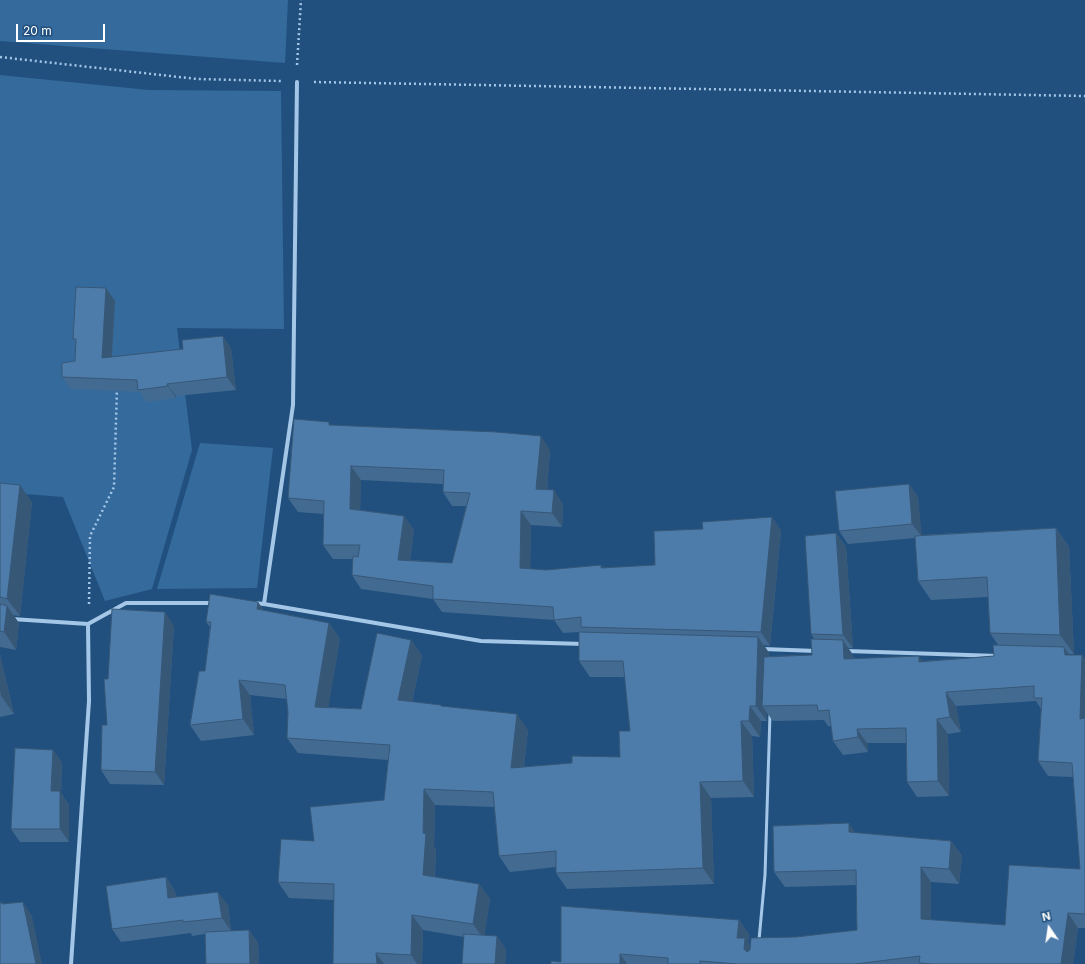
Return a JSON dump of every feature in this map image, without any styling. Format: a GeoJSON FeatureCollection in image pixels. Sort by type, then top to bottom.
{"type":"FeatureCollection","features":[{"type":"Feature","properties":{"kind":"street"},"geometry":{"type":"LineString","coordinates":[[264,604],[293,405],[297,82]]}},
{"type":"Feature","properties":{"kind":"street"},"geometry":{"type":"LineString","coordinates":[[5,617],[11,619],[88,624],[126,603],[218,603]]}},
{"type":"Feature","properties":{"kind":"street"},"geometry":{"type":"LineString","coordinates":[[249,604],[264,604],[481,641],[591,644]]}},
{"type":"Feature","properties":{"kind":"street"},"geometry":{"type":"LineString","coordinates":[[71,964],[89,701],[88,624]]}},
{"type":"Feature","properties":{"kind":"street"},"geometry":{"type":"LineString","coordinates":[[757,649],[819,651]]}},
{"type":"Feature","properties":{"kind":"street"},"geometry":{"type":"LineString","coordinates":[[843,651],[1007,656]]}},
{"type":"Feature","properties":{"kind":"lane"},"geometry":{"type":"LineString","coordinates":[[772,649],[772,657]]}},
{"type":"Feature","properties":{"kind":"lane"},"geometry":{"type":"LineString","coordinates":[[759,942],[765,875],[770,712]]}},
{"type":"Feature","properties":{"kind":"path"},"geometry":{"type":"LineString","coordinates":[[297,82],[301,0]]}},
{"type":"Feature","properties":{"kind":"path"},"geometry":{"type":"LineString","coordinates":[[0,57],[197,78],[297,82],[1085,96]]}},
{"type":"Feature","properties":{"kind":"path"},"geometry":{"type":"LineString","coordinates":[[88,624],[90,536],[114,487],[117,387]]}},
{"type":"Feature","properties":{"kind":"shaded area"},"geometry":{"type":"Polygon","coordinates":[[[0,0],[288,0],[285,63],[0,41],[0,0]]]}},
{"type":"Feature","properties":{"kind":"shaded area"},"geometry":{"type":"Polygon","coordinates":[[[0,75],[149,90],[281,91],[284,329],[177,328],[192,450],[152,589],[105,601],[63,497],[0,492],[0,75]]]}},
{"type":"Feature","properties":{"kind":"shaded area"},"geometry":{"type":"Polygon","coordinates":[[[200,443],[273,448],[257,588],[157,589],[200,443]]]}},
{"type":"Feature","properties":{"kind":"building"},"geometry":{"type":"Polygon","coordinates":[[[76,287],[106,288],[102,358],[183,349],[182,340],[223,336],[227,377],[167,384],[168,386],[138,390],[137,380],[62,377],[62,363],[75,361],[76,339],[73,339],[76,287]]]}},
{"type":"Feature","properties":{"kind":"building"},"geometry":{"type":"Polygon","coordinates":[[[294,419],[329,422],[329,425],[496,432],[541,436],[536,489],[554,490],[552,513],[521,511],[520,568],[546,570],[601,565],[601,568],[655,565],[654,531],[703,529],[702,522],[772,517],[761,632],[581,627],[581,617],[554,620],[553,607],[433,599],[433,586],[352,575],[353,556],[358,557],[360,545],[323,545],[324,501],[288,498],[294,419]],[[351,466],[350,509],[404,516],[398,560],[452,563],[470,493],[443,492],[444,470],[351,466]]]}},
{"type":"Feature","properties":{"kind":"building"},"geometry":{"type":"Polygon","coordinates":[[[0,483],[20,485],[7,599],[0,597],[0,483]]]}},
{"type":"Feature","properties":{"kind":"building"},"geometry":{"type":"Polygon","coordinates":[[[909,484],[912,524],[839,531],[835,491],[909,484]]]}},
{"type":"Feature","properties":{"kind":"building"},"geometry":{"type":"Polygon","coordinates":[[[1056,528],[1060,635],[990,633],[987,577],[918,581],[915,536],[1056,528]]]}},
{"type":"Feature","properties":{"kind":"building"},"geometry":{"type":"Polygon","coordinates":[[[836,533],[843,635],[811,634],[805,536],[836,533]]]}},
{"type":"Feature","properties":{"kind":"building"},"geometry":{"type":"Polygon","coordinates":[[[210,594],[258,602],[257,609],[329,623],[315,707],[361,709],[377,633],[411,640],[398,700],[517,714],[511,768],[572,763],[572,756],[620,757],[619,731],[630,731],[623,661],[579,661],[579,632],[758,637],[756,706],[750,706],[749,721],[741,721],[743,781],[700,782],[703,868],[556,873],[556,851],[499,856],[493,792],[424,789],[423,833],[426,834],[423,875],[479,884],[473,924],[412,915],[411,955],[376,953],[377,964],[333,964],[334,884],[278,882],[281,839],[314,841],[310,807],[384,800],[390,745],[287,738],[288,712],[285,685],[239,680],[243,719],[190,725],[199,671],[205,671],[211,622],[206,622],[210,594]]]}},
{"type":"Feature","properties":{"kind":"building"},"geometry":{"type":"Polygon","coordinates":[[[0,604],[7,606],[4,632],[0,631],[0,604]]]}},
{"type":"Feature","properties":{"kind":"building"},"geometry":{"type":"Polygon","coordinates":[[[112,609],[165,612],[155,772],[101,770],[102,725],[107,725],[104,679],[108,679],[112,609]]]}},
{"type":"Feature","properties":{"kind":"building"},"geometry":{"type":"Polygon","coordinates":[[[811,639],[843,640],[844,659],[919,656],[919,662],[994,656],[993,645],[1064,647],[1065,655],[1082,655],[1080,719],[1085,718],[1085,914],[1068,913],[1061,964],[933,964],[919,963],[920,956],[855,964],[738,964],[700,961],[700,964],[668,964],[668,958],[620,954],[620,964],[551,964],[551,961],[561,962],[561,906],[739,920],[737,938],[745,938],[744,949],[747,952],[750,950],[751,938],[796,937],[857,930],[856,870],[774,872],[773,826],[849,823],[849,832],[951,841],[949,869],[921,867],[921,919],[1005,925],[1009,865],[1080,869],[1072,763],[1038,761],[1042,698],[1034,698],[1034,686],[946,692],[950,717],[937,719],[938,781],[907,782],[906,728],[857,729],[858,737],[833,741],[829,710],[818,711],[817,705],[762,706],[764,657],[812,655],[811,639]]]}},
{"type":"Feature","properties":{"kind":"building"},"geometry":{"type":"Polygon","coordinates":[[[15,748],[53,750],[51,791],[60,791],[60,829],[11,829],[15,748]]]}},
{"type":"Feature","properties":{"kind":"building"},"geometry":{"type":"Polygon","coordinates":[[[166,877],[168,898],[218,892],[222,918],[183,922],[183,920],[112,929],[106,886],[166,877]]]}},
{"type":"Feature","properties":{"kind":"building"},"geometry":{"type":"Polygon","coordinates":[[[2,902],[2,904],[23,902],[36,964],[0,964],[0,903],[2,902]]]}},
{"type":"Feature","properties":{"kind":"building"},"geometry":{"type":"Polygon","coordinates":[[[249,930],[250,964],[206,964],[205,932],[249,930]]]}},
{"type":"Feature","properties":{"kind":"building"},"geometry":{"type":"Polygon","coordinates":[[[464,934],[497,936],[495,964],[462,964],[464,934]]]}}]}
